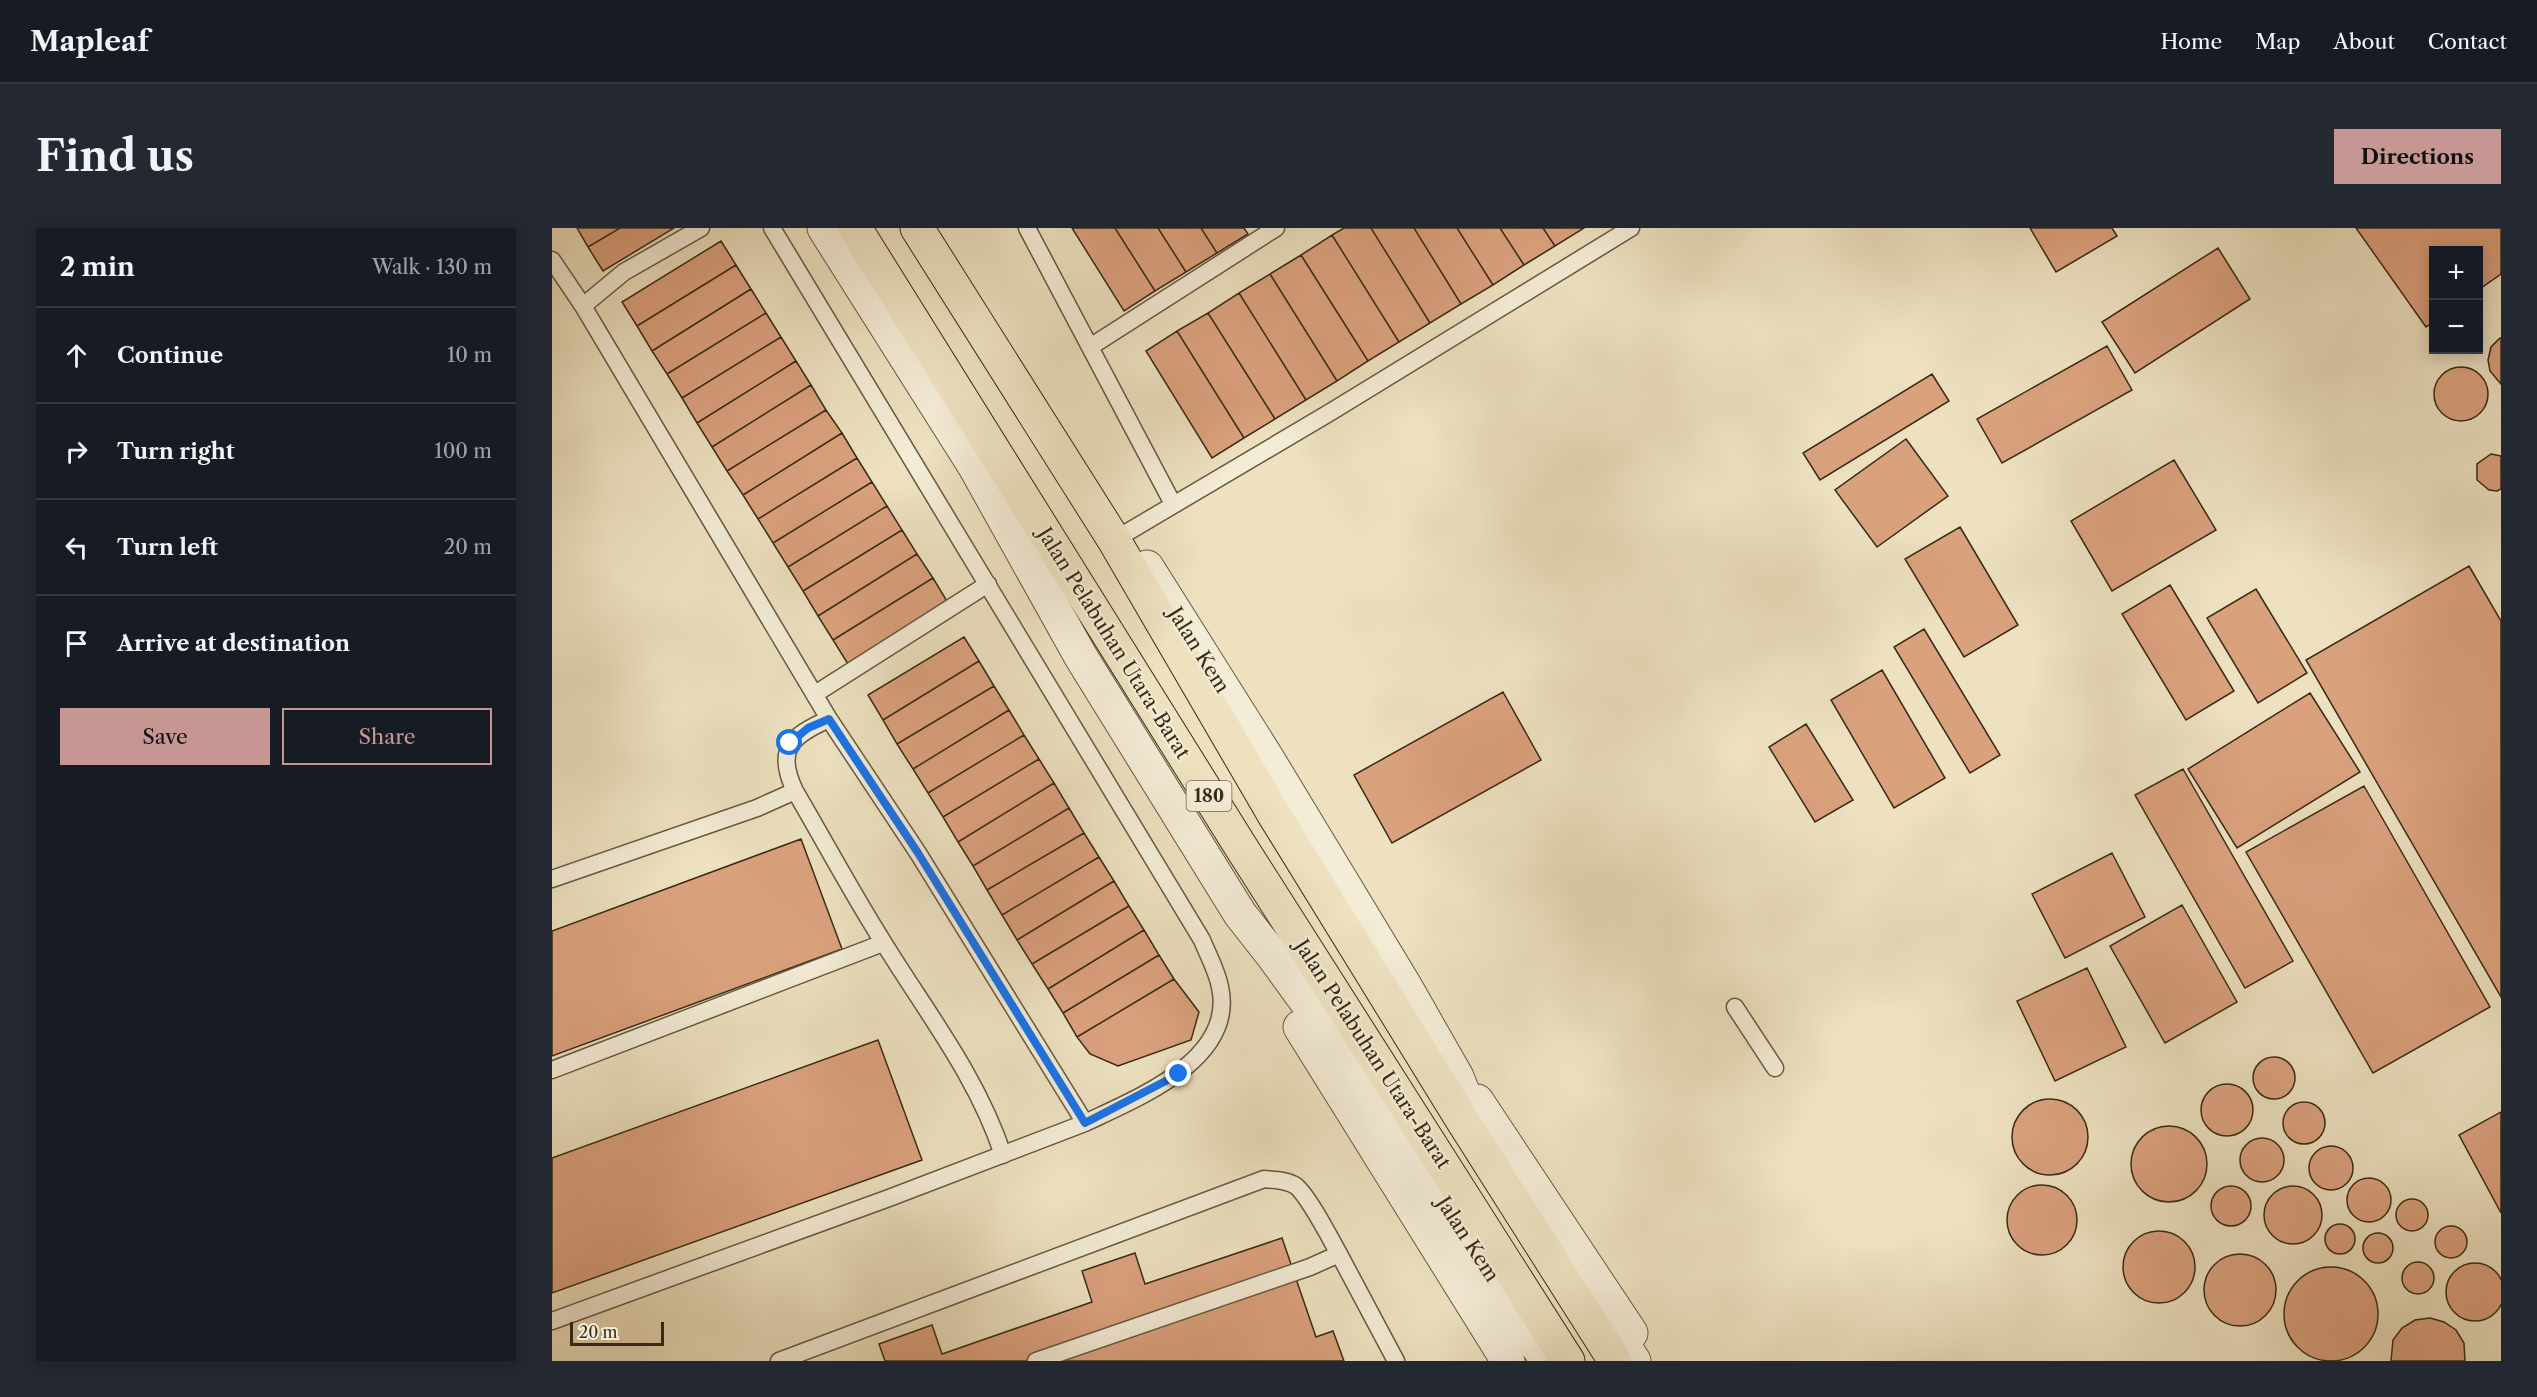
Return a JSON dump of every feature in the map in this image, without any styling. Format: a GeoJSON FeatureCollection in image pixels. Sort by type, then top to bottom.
{"type":"FeatureCollection","features":[{"type":"Feature","properties":{"kind":"main road","name":"Jalan Pelabuhan Utara-Barat"},"geometry":{"type":"LineString","coordinates":[[855,228],[1235,837],[1568,1361]]}},
{"type":"Feature","properties":{"kind":"main road","name":"Jalan Pelabuhan Utara-Barat"},"geometry":{"type":"LineString","coordinates":[[917,228],[1114,540],[1280,823],[1461,1118],[1615,1361]]}},
{"type":"Feature","properties":{"kind":"street","name":"Jalan Kem"},"geometry":{"type":"LineString","coordinates":[[824,228],[975,467],[1081,657],[1240,914],[1387,1113],[1547,1361]]}},
{"type":"Feature","properties":{"kind":"street","name":"Jalan Kem"},"geometry":{"type":"LineString","coordinates":[[933,228],[1266,756],[1404,984],[1457,1077],[1470,1109],[1634,1361]]}},
{"type":"Feature","properties":{"kind":"street","name":"Jalan Kem"},"geometry":{"type":"LineString","coordinates":[[1240,914],[1266,971],[1508,1361]]}},
{"type":"Feature","properties":{"kind":"street","name":"Jalan Kem"},"geometry":{"type":"LineString","coordinates":[[1457,1077],[1480,1104],[1649,1361]]}},
{"type":"Feature","properties":{"kind":"lane"},"geometry":{"type":"LineString","coordinates":[[583,306],[624,272],[701,228]]}},
{"type":"Feature","properties":{"kind":"lane"},"geometry":{"type":"LineString","coordinates":[[552,1321],[878,1203],[1085,1123],[1179,1074],[1200,1055],[1213,1038],[1221,1015],[1221,988],[1203,939],[772,228]]}},
{"type":"Feature","properties":{"kind":"lane"},"geometry":{"type":"LineString","coordinates":[[1027,228],[1173,504]]}},
{"type":"Feature","properties":{"kind":"lane"},"geometry":{"type":"LineString","coordinates":[[1090,347],[1276,228]]}},
{"type":"Feature","properties":{"kind":"lane"},"geometry":{"type":"LineString","coordinates":[[1126,533],[1329,413],[1626,229]]}},
{"type":"Feature","properties":{"kind":"lane"},"geometry":{"type":"LineString","coordinates":[[552,260],[557,281],[583,306],[829,719],[918,853],[1085,1123]]}},
{"type":"Feature","properties":{"kind":"lane"},"geometry":{"type":"LineString","coordinates":[[815,694],[988,584]]}},
{"type":"Feature","properties":{"kind":"lane"},"geometry":{"type":"LineString","coordinates":[[829,719],[808,728],[790,743],[786,752],[785,764],[795,791],[883,943],[964,1068],[995,1131],[1003,1155]]}},
{"type":"Feature","properties":{"kind":"lane"},"geometry":{"type":"LineString","coordinates":[[552,879],[757,808],[795,791]]}},
{"type":"Feature","properties":{"kind":"lane"},"geometry":{"type":"LineString","coordinates":[[552,1070],[883,943]]}},
{"type":"Feature","properties":{"kind":"lane"},"geometry":{"type":"LineString","coordinates":[[1735,1007],[1775,1068]]}},
{"type":"Feature","properties":{"kind":"lane"},"geometry":{"type":"LineString","coordinates":[[779,1361],[1264,1179],[1282,1180],[1296,1187],[1320,1219],[1396,1361]]}},
{"type":"Feature","properties":{"kind":"lane"},"geometry":{"type":"LineString","coordinates":[[1036,1361],[1310,1267],[1340,1254]]}},
{"type":"Feature","properties":{"kind":"building"},"geometry":{"type":"Polygon","coordinates":[[[577,228],[620,228],[588,247],[577,228]]]}},
{"type":"Feature","properties":{"kind":"building"},"geometry":{"type":"Polygon","coordinates":[[[620,228],[674,228],[603,271],[588,247],[620,228]]]}},
{"type":"Feature","properties":{"kind":"building"},"geometry":{"type":"Polygon","coordinates":[[[1072,228],[1115,228],[1155,291],[1124,311],[1072,228]]]}},
{"type":"Feature","properties":{"kind":"building"},"geometry":{"type":"Polygon","coordinates":[[[1115,228],[1158,228],[1186,272],[1155,291],[1115,228]]]}},
{"type":"Feature","properties":{"kind":"building"},"geometry":{"type":"Polygon","coordinates":[[[1158,228],[1201,228],[1217,253],[1186,272],[1158,228]]]}},
{"type":"Feature","properties":{"kind":"building"},"geometry":{"type":"Polygon","coordinates":[[[1201,228],[1244,228],[1248,234],[1217,253],[1201,228]]]}},
{"type":"Feature","properties":{"kind":"building"},"geometry":{"type":"Polygon","coordinates":[[[1344,228],[1371,228],[1430,323],[1399,342],[1332,235],[1344,228]]]}},
{"type":"Feature","properties":{"kind":"building"},"geometry":{"type":"Polygon","coordinates":[[[1371,228],[1414,228],[1461,304],[1430,323],[1371,228]]]}},
{"type":"Feature","properties":{"kind":"building"},"geometry":{"type":"Polygon","coordinates":[[[1414,228],[1457,228],[1493,285],[1461,304],[1414,228]]]}},
{"type":"Feature","properties":{"kind":"building"},"geometry":{"type":"Polygon","coordinates":[[[1457,228],[1500,228],[1524,265],[1493,285],[1457,228]]]}},
{"type":"Feature","properties":{"kind":"building"},"geometry":{"type":"Polygon","coordinates":[[[1500,228],[1543,228],[1555,246],[1524,265],[1500,228]]]}},
{"type":"Feature","properties":{"kind":"building"},"geometry":{"type":"Polygon","coordinates":[[[1543,228],[1584,228],[1555,246],[1543,228]]]}},
{"type":"Feature","properties":{"kind":"building"},"geometry":{"type":"Polygon","coordinates":[[[2030,228],[2112,228],[2117,236],[2056,272],[2030,228]]]}},
{"type":"Feature","properties":{"kind":"building"},"geometry":{"type":"Polygon","coordinates":[[[2356,228],[2501,228],[2501,274],[2483,287],[2483,246],[2429,246],[2429,325],[2426,327],[2356,228]]]}},
{"type":"Feature","properties":{"kind":"building"},"geometry":{"type":"Polygon","coordinates":[[[1332,235],[1399,342],[1368,361],[1301,255],[1332,235]]]}},
{"type":"Feature","properties":{"kind":"building"},"geometry":{"type":"Polygon","coordinates":[[[721,241],[736,265],[637,326],[622,302],[721,241]]]}},
{"type":"Feature","properties":{"kind":"building"},"geometry":{"type":"Polygon","coordinates":[[[2218,248],[2250,299],[2135,373],[2102,322],[2218,248]]]}},
{"type":"Feature","properties":{"kind":"building"},"geometry":{"type":"Polygon","coordinates":[[[1301,255],[1368,361],[1337,381],[1270,274],[1301,255]]]}},
{"type":"Feature","properties":{"kind":"building"},"geometry":{"type":"Polygon","coordinates":[[[736,265],[751,289],[652,351],[637,326],[736,265]]]}},
{"type":"Feature","properties":{"kind":"building"},"geometry":{"type":"Polygon","coordinates":[[[1270,274],[1337,381],[1306,400],[1239,293],[1270,274]]]}},
{"type":"Feature","properties":{"kind":"building"},"geometry":{"type":"Polygon","coordinates":[[[751,289],[766,313],[667,374],[652,351],[751,289]]]}},
{"type":"Feature","properties":{"kind":"building"},"geometry":{"type":"Polygon","coordinates":[[[1239,293],[1306,400],[1275,419],[1208,313],[1239,293]]]}},
{"type":"Feature","properties":{"kind":"building"},"geometry":{"type":"Polygon","coordinates":[[[766,313],[781,337],[682,398],[667,374],[766,313]]]}},
{"type":"Feature","properties":{"kind":"building"},"geometry":{"type":"Polygon","coordinates":[[[1208,313],[1275,419],[1244,438],[1177,331],[1208,313]]]}},
{"type":"Feature","properties":{"kind":"building"},"geometry":{"type":"Polygon","coordinates":[[[1177,331],[1244,438],[1212,458],[1146,351],[1177,331]]]}},
{"type":"Feature","properties":{"kind":"building"},"geometry":{"type":"Polygon","coordinates":[[[781,337],[796,361],[697,423],[682,398],[781,337]]]}},
{"type":"Feature","properties":{"kind":"building"},"geometry":{"type":"Polygon","coordinates":[[[2500,338],[2501,384],[2490,371],[2488,360],[2491,347],[2500,338]]]}},
{"type":"Feature","properties":{"kind":"building"},"geometry":{"type":"Polygon","coordinates":[[[2107,346],[2132,390],[2002,463],[1977,419],[2107,346]]]}},
{"type":"Feature","properties":{"kind":"building"},"geometry":{"type":"Polygon","coordinates":[[[796,361],[811,385],[712,447],[697,423],[796,361]]]}},
{"type":"Feature","properties":{"kind":"building"},"geometry":{"type":"Polygon","coordinates":[[[2456,367],[2466,367],[2476,371],[2484,379],[2488,394],[2484,409],[2476,417],[2466,421],[2456,421],[2446,417],[2438,409],[2434,399],[2434,389],[2438,379],[2446,371],[2456,367]]]}},
{"type":"Feature","properties":{"kind":"building"},"geometry":{"type":"Polygon","coordinates":[[[1932,374],[1949,401],[1820,480],[1803,453],[1932,374]]]}},
{"type":"Feature","properties":{"kind":"building"},"geometry":{"type":"Polygon","coordinates":[[[811,385],[826,410],[727,471],[712,447],[811,385]]]}},
{"type":"Feature","properties":{"kind":"building"},"geometry":{"type":"Polygon","coordinates":[[[826,410],[842,433],[743,495],[727,471],[826,410]]]}},
{"type":"Feature","properties":{"kind":"building"},"geometry":{"type":"Polygon","coordinates":[[[842,433],[857,458],[758,519],[743,495],[842,433]]]}},
{"type":"Feature","properties":{"kind":"building"},"geometry":{"type":"Polygon","coordinates":[[[1906,439],[1948,496],[1877,547],[1835,490],[1906,439]]]}},
{"type":"Feature","properties":{"kind":"building"},"geometry":{"type":"Polygon","coordinates":[[[2491,454],[2501,456],[2501,489],[2497,491],[2489,490],[2477,480],[2477,464],[2491,454]]]}},
{"type":"Feature","properties":{"kind":"building"},"geometry":{"type":"Polygon","coordinates":[[[857,458],[872,482],[773,543],[758,519],[857,458]]]}},
{"type":"Feature","properties":{"kind":"building"},"geometry":{"type":"Polygon","coordinates":[[[2174,460],[2216,530],[2112,591],[2071,521],[2174,460]]]}},
{"type":"Feature","properties":{"kind":"building"},"geometry":{"type":"Polygon","coordinates":[[[872,482],[887,506],[788,567],[773,543],[872,482]]]}},
{"type":"Feature","properties":{"kind":"building"},"geometry":{"type":"Polygon","coordinates":[[[887,506],[902,530],[803,591],[788,567],[887,506]]]}},
{"type":"Feature","properties":{"kind":"building"},"geometry":{"type":"Polygon","coordinates":[[[1960,527],[2018,625],[1964,657],[1905,559],[1960,527]]]}},
{"type":"Feature","properties":{"kind":"building"},"geometry":{"type":"Polygon","coordinates":[[[902,530],[917,554],[818,616],[803,591],[902,530]]]}},
{"type":"Feature","properties":{"kind":"building"},"geometry":{"type":"Polygon","coordinates":[[[917,554],[933,578],[833,640],[818,616],[917,554]]]}},
{"type":"Feature","properties":{"kind":"building"},"geometry":{"type":"Polygon","coordinates":[[[2469,566],[2501,621],[2501,997],[2306,660],[2469,566]]]}},
{"type":"Feature","properties":{"kind":"building"},"geometry":{"type":"Polygon","coordinates":[[[933,578],[948,603],[848,664],[833,640],[933,578]]]}},
{"type":"Feature","properties":{"kind":"building"},"geometry":{"type":"Polygon","coordinates":[[[2170,585],[2234,691],[2186,720],[2122,614],[2170,585]]]}},
{"type":"Feature","properties":{"kind":"building"},"geometry":{"type":"Polygon","coordinates":[[[2256,589],[2307,673],[2258,703],[2207,618],[2256,589]]]}},
{"type":"Feature","properties":{"kind":"building"},"geometry":{"type":"Polygon","coordinates":[[[1924,629],[2000,755],[1970,773],[1894,647],[1924,629]]]}},
{"type":"Feature","properties":{"kind":"building"},"geometry":{"type":"Polygon","coordinates":[[[964,637],[979,661],[883,720],[868,695],[964,637]]]}},
{"type":"Feature","properties":{"kind":"building"},"geometry":{"type":"Polygon","coordinates":[[[979,661],[994,686],[897,744],[883,720],[979,661]]]}},
{"type":"Feature","properties":{"kind":"building"},"geometry":{"type":"Polygon","coordinates":[[[1882,670],[1945,778],[1894,808],[1831,700],[1882,670]]]}},
{"type":"Feature","properties":{"kind":"building"},"geometry":{"type":"Polygon","coordinates":[[[994,686],[1009,710],[913,769],[897,744],[994,686]]]}},
{"type":"Feature","properties":{"kind":"building"},"geometry":{"type":"Polygon","coordinates":[[[1503,692],[1541,760],[1392,843],[1354,775],[1503,692]]]}},
{"type":"Feature","properties":{"kind":"building"},"geometry":{"type":"Polygon","coordinates":[[[2310,693],[2360,772],[2237,848],[2188,769],[2310,693]]]}},
{"type":"Feature","properties":{"kind":"building"},"geometry":{"type":"Polygon","coordinates":[[[1009,710],[1024,735],[928,793],[913,769],[1009,710]]]}},
{"type":"Feature","properties":{"kind":"building"},"geometry":{"type":"Polygon","coordinates":[[[1806,724],[1853,800],[1815,822],[1769,747],[1806,724]]]}},
{"type":"Feature","properties":{"kind":"building"},"geometry":{"type":"Polygon","coordinates":[[[1024,735],[1039,759],[943,817],[928,793],[1024,735]]]}},
{"type":"Feature","properties":{"kind":"building"},"geometry":{"type":"Polygon","coordinates":[[[1039,759],[1054,783],[958,842],[943,817],[1039,759]]]}},
{"type":"Feature","properties":{"kind":"building"},"geometry":{"type":"Polygon","coordinates":[[[2183,769],[2293,961],[2245,988],[2135,795],[2183,769]]]}},
{"type":"Feature","properties":{"kind":"building"},"geometry":{"type":"Polygon","coordinates":[[[1054,783],[1069,808],[973,866],[958,842],[1054,783]]]}},
{"type":"Feature","properties":{"kind":"building"},"geometry":{"type":"Polygon","coordinates":[[[2364,786],[2490,1007],[2373,1073],[2246,852],[2364,786]]]}},
{"type":"Feature","properties":{"kind":"building"},"geometry":{"type":"Polygon","coordinates":[[[1069,808],[1084,833],[987,890],[973,866],[1069,808]]]}},
{"type":"Feature","properties":{"kind":"building"},"geometry":{"type":"Polygon","coordinates":[[[1084,833],[1099,857],[1002,915],[987,890],[1084,833]]]}},
{"type":"Feature","properties":{"kind":"building"},"geometry":{"type":"Polygon","coordinates":[[[801,839],[842,949],[552,1056],[552,931],[801,839]]]}},
{"type":"Feature","properties":{"kind":"building"},"geometry":{"type":"Polygon","coordinates":[[[2112,853],[2145,917],[2065,958],[2032,894],[2112,853]]]}},
{"type":"Feature","properties":{"kind":"building"},"geometry":{"type":"Polygon","coordinates":[[[1099,857],[1114,881],[1017,940],[1002,915],[1099,857]]]}},
{"type":"Feature","properties":{"kind":"building"},"geometry":{"type":"Polygon","coordinates":[[[1114,881],[1129,906],[1032,964],[1017,940],[1114,881]]]}},
{"type":"Feature","properties":{"kind":"building"},"geometry":{"type":"Polygon","coordinates":[[[2182,905],[2237,1002],[2165,1043],[2110,946],[2182,905]]]}},
{"type":"Feature","properties":{"kind":"building"},"geometry":{"type":"Polygon","coordinates":[[[1129,906],[1144,930],[1048,989],[1032,964],[1129,906]]]}},
{"type":"Feature","properties":{"kind":"building"},"geometry":{"type":"Polygon","coordinates":[[[1144,930],[1159,955],[1063,1013],[1048,989],[1144,930]]]}},
{"type":"Feature","properties":{"kind":"building"},"geometry":{"type":"Polygon","coordinates":[[[1159,955],[1174,979],[1077,1037],[1063,1013],[1159,955]]]}},
{"type":"Feature","properties":{"kind":"building"},"geometry":{"type":"Polygon","coordinates":[[[2087,968],[2126,1047],[2055,1081],[2017,1001],[2087,968]]]}},
{"type":"Feature","properties":{"kind":"building"},"geometry":{"type":"Polygon","coordinates":[[[1174,979],[1199,1012],[1191,1040],[1118,1066],[1090,1054],[1077,1037],[1174,979]]]}},
{"type":"Feature","properties":{"kind":"building"},"geometry":{"type":"Polygon","coordinates":[[[878,1040],[922,1160],[552,1293],[552,1158],[878,1040]]]}},
{"type":"Feature","properties":{"kind":"building"},"geometry":{"type":"Polygon","coordinates":[[[2274,1057],[2289,1063],[2295,1078],[2289,1093],[2274,1099],[2259,1093],[2253,1078],[2259,1063],[2274,1057]]]}},
{"type":"Feature","properties":{"kind":"building"},"geometry":{"type":"Polygon","coordinates":[[[2227,1084],[2241,1088],[2249,1096],[2253,1110],[2249,1124],[2241,1132],[2227,1136],[2213,1132],[2205,1124],[2201,1110],[2205,1096],[2213,1088],[2227,1084]]]}},
{"type":"Feature","properties":{"kind":"building"},"geometry":{"type":"Polygon","coordinates":[[[2050,1099],[2065,1102],[2077,1110],[2085,1122],[2088,1137],[2085,1152],[2077,1164],[2065,1172],[2050,1175],[2035,1172],[2023,1164],[2015,1152],[2012,1137],[2015,1122],[2023,1110],[2035,1102],[2050,1099]]]}},
{"type":"Feature","properties":{"kind":"building"},"geometry":{"type":"Polygon","coordinates":[[[2304,1102],[2319,1108],[2325,1123],[2319,1138],[2304,1144],[2289,1138],[2283,1123],[2289,1108],[2304,1102]]]}},
{"type":"Feature","properties":{"kind":"building"},"geometry":{"type":"Polygon","coordinates":[[[2501,1112],[2501,1213],[2459,1135],[2501,1112]]]}},
{"type":"Feature","properties":{"kind":"building"},"geometry":{"type":"Polygon","coordinates":[[[2169,1126],[2184,1129],[2196,1137],[2204,1149],[2207,1164],[2204,1179],[2196,1191],[2184,1199],[2169,1202],[2154,1199],[2142,1191],[2134,1179],[2131,1164],[2134,1149],[2142,1137],[2154,1129],[2169,1126]]]}},
{"type":"Feature","properties":{"kind":"building"},"geometry":{"type":"Polygon","coordinates":[[[2262,1138],[2278,1144],[2284,1160],[2278,1176],[2262,1182],[2246,1176],[2240,1160],[2246,1144],[2262,1138]]]}},
{"type":"Feature","properties":{"kind":"building"},"geometry":{"type":"Polygon","coordinates":[[[2331,1146],[2347,1152],[2353,1168],[2347,1184],[2331,1190],[2315,1184],[2309,1168],[2315,1152],[2331,1146]]]}},
{"type":"Feature","properties":{"kind":"building"},"geometry":{"type":"Polygon","coordinates":[[[2369,1178],[2384,1185],[2391,1200],[2384,1215],[2369,1222],[2354,1215],[2347,1200],[2354,1185],[2369,1178]]]}},
{"type":"Feature","properties":{"kind":"building"},"geometry":{"type":"Polygon","coordinates":[[[2035,1185],[2049,1185],[2062,1191],[2071,1200],[2077,1213],[2075,1233],[2067,1245],[2049,1255],[2035,1255],[2022,1249],[2013,1240],[2007,1227],[2007,1213],[2013,1200],[2022,1191],[2035,1185]]]}},
{"type":"Feature","properties":{"kind":"building"},"geometry":{"type":"Polygon","coordinates":[[[2231,1186],[2239,1187],[2245,1192],[2250,1198],[2250,1214],[2245,1220],[2239,1225],[2231,1226],[2223,1225],[2217,1220],[2212,1214],[2211,1206],[2212,1198],[2217,1192],[2223,1187],[2231,1186]]]}},
{"type":"Feature","properties":{"kind":"building"},"geometry":{"type":"Polygon","coordinates":[[[2293,1186],[2309,1191],[2317,1199],[2322,1215],[2317,1231],[2309,1239],[2293,1244],[2277,1239],[2269,1231],[2264,1215],[2269,1199],[2277,1191],[2293,1186]]]}},
{"type":"Feature","properties":{"kind":"building"},"geometry":{"type":"Polygon","coordinates":[[[2412,1199],[2423,1204],[2428,1215],[2423,1226],[2412,1231],[2401,1226],[2396,1215],[2401,1204],[2412,1199]]]}},
{"type":"Feature","properties":{"kind":"building"},"geometry":{"type":"Polygon","coordinates":[[[2340,1224],[2351,1228],[2355,1239],[2351,1250],[2340,1254],[2329,1250],[2325,1239],[2329,1228],[2340,1224]]]}},
{"type":"Feature","properties":{"kind":"building"},"geometry":{"type":"Polygon","coordinates":[[[2451,1226],[2462,1231],[2467,1242],[2462,1253],[2451,1258],[2440,1253],[2435,1242],[2440,1231],[2451,1226]]]}},
{"type":"Feature","properties":{"kind":"building"},"geometry":{"type":"Polygon","coordinates":[[[2159,1231],[2179,1237],[2189,1247],[2195,1267],[2189,1287],[2179,1297],[2159,1303],[2139,1297],[2129,1287],[2123,1267],[2129,1247],[2139,1237],[2159,1231]]]}},
{"type":"Feature","properties":{"kind":"building"},"geometry":{"type":"Polygon","coordinates":[[[2378,1233],[2389,1237],[2393,1248],[2389,1259],[2378,1263],[2367,1259],[2363,1248],[2367,1237],[2378,1233]]]}},
{"type":"Feature","properties":{"kind":"building"},"geometry":{"type":"Polygon","coordinates":[[[1282,1238],[1316,1337],[1333,1331],[1344,1361],[885,1361],[879,1344],[932,1325],[942,1354],[1092,1302],[1082,1271],[1135,1253],[1145,1284],[1282,1238]]]}},
{"type":"Feature","properties":{"kind":"building"},"geometry":{"type":"Polygon","coordinates":[[[2240,1254],[2254,1257],[2266,1264],[2273,1276],[2276,1290],[2273,1304],[2266,1316],[2254,1323],[2240,1326],[2226,1323],[2214,1316],[2207,1304],[2204,1290],[2207,1276],[2214,1264],[2226,1257],[2240,1254]]]}},
{"type":"Feature","properties":{"kind":"building"},"geometry":{"type":"Polygon","coordinates":[[[2418,1262],[2429,1267],[2434,1278],[2429,1289],[2418,1294],[2407,1289],[2402,1278],[2407,1267],[2418,1262]]]}},
{"type":"Feature","properties":{"kind":"building"},"geometry":{"type":"Polygon","coordinates":[[[2475,1263],[2486,1265],[2499,1276],[2504,1292],[2502,1303],[2491,1316],[2475,1321],[2464,1319],[2451,1308],[2446,1292],[2448,1281],[2459,1268],[2475,1263]]]}},
{"type":"Feature","properties":{"kind":"building"},"geometry":{"type":"Polygon","coordinates":[[[2322,1267],[2340,1267],[2365,1280],[2375,1296],[2378,1314],[2375,1332],[2365,1348],[2340,1361],[2322,1361],[2297,1348],[2284,1323],[2284,1305],[2297,1280],[2322,1267]]]}},
{"type":"Feature","properties":{"kind":"building"},"geometry":{"type":"Polygon","coordinates":[[[2430,1318],[2444,1322],[2456,1330],[2464,1343],[2465,1361],[2391,1361],[2393,1340],[2402,1328],[2415,1320],[2430,1318]]]}},
{"type":"Feature","properties":{"kind":"route"},"geometry":{"type":"LineString","coordinates":[[790,743],[808,728],[829,719],[918,853],[1085,1123],[1179,1074]]}}]}
